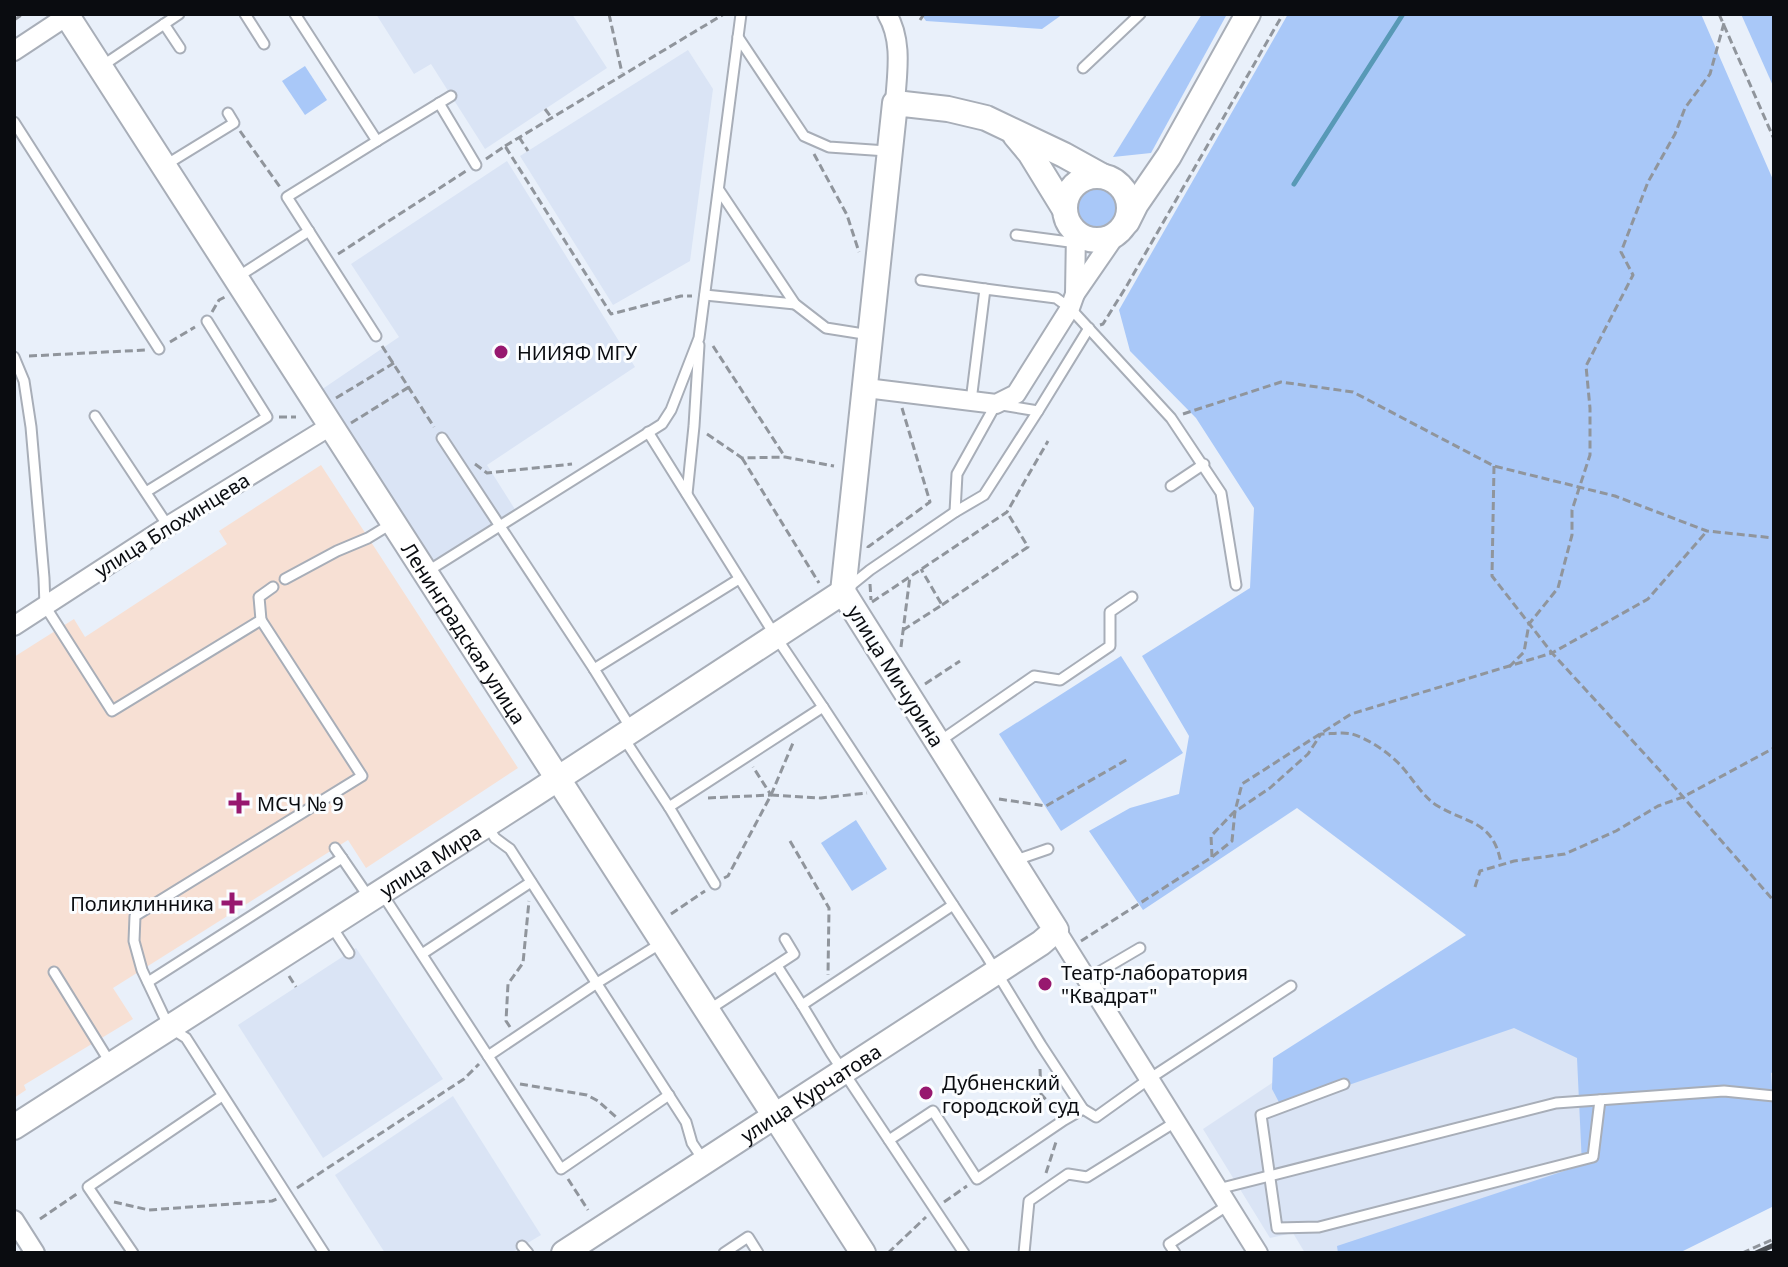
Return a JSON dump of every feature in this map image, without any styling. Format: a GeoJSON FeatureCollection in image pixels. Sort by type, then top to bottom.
{"type":"FeatureCollection","features":[{"type":"Feature","properties":{"kind":"street","name":"улица Мичурина"},"geometry":{"type":"LineString","coordinates":[[887,14],[898,46],[895,103],[843,592],[1258,1253]]}},
{"type":"Feature","properties":{"kind":"street"},"geometry":{"type":"LineString","coordinates":[[866,388],[996,404],[1016,394],[1169,156],[1248,14]]}},
{"type":"Feature","properties":{"kind":"street"},"geometry":{"type":"LineString","coordinates":[[14,51],[67,15]]}},
{"type":"Feature","properties":{"kind":"street","name":"Ленинградская улица"},"geometry":{"type":"LineString","coordinates":[[67,15],[239,282],[341,424],[394,523],[863,1253]]}},
{"type":"Feature","properties":{"kind":"street"},"geometry":{"type":"LineString","coordinates":[[895,103],[948,109],[986,118],[1109,179],[1126,193],[1130,207],[1122,228],[1104,240],[1076,238]]}},
{"type":"Feature","properties":{"kind":"street"},"geometry":{"type":"LineString","coordinates":[[1000,124],[1020,139],[1065,210],[1076,238],[1073,301]]}},
{"type":"Feature","properties":{"kind":"street"},"geometry":{"type":"LineString","coordinates":[[1065,210],[1067,196],[1075,184],[1088,177],[1141,176],[1169,156]]}},
{"type":"Feature","properties":{"kind":"street","name":"улица Блохинцева"},"geometry":{"type":"LineString","coordinates":[[14,626],[168,526],[341,424]]}},
{"type":"Feature","properties":{"kind":"street","name":"улица Мира"},"geometry":{"type":"LineString","coordinates":[[14,1127],[487,825],[843,592]]}},
{"type":"Feature","properties":{"kind":"street","name":"улица Курчатова"},"geometry":{"type":"LineString","coordinates":[[564,1253],[1041,943],[1062,940]]}},
{"type":"Feature","properties":{"kind":"street"},"geometry":{"type":"LineString","coordinates":[[14,1220],[29,1251]]}},
{"type":"Feature","properties":{"kind":"lane"},"geometry":{"type":"LineString","coordinates":[[245,14],[264,44]]}},
{"type":"Feature","properties":{"kind":"lane"},"geometry":{"type":"LineString","coordinates":[[295,14],[377,141]]}},
{"type":"Feature","properties":{"kind":"lane"},"geometry":{"type":"LineString","coordinates":[[687,495],[699,338],[741,14]]}},
{"type":"Feature","properties":{"kind":"lane"},"geometry":{"type":"LineString","coordinates":[[1083,68],[1140,14]]}},
{"type":"Feature","properties":{"kind":"lane"},"geometry":{"type":"LineString","coordinates":[[100,67],[172,18],[180,48]]}},
{"type":"Feature","properties":{"kind":"lane"},"geometry":{"type":"LineString","coordinates":[[738,37],[804,136],[829,147],[891,151]]}},
{"type":"Feature","properties":{"kind":"lane"},"geometry":{"type":"LineString","coordinates":[[376,336],[287,197],[451,96]]}},
{"type":"Feature","properties":{"kind":"lane"},"geometry":{"type":"LineString","coordinates":[[439,103],[476,165]]}},
{"type":"Feature","properties":{"kind":"lane"},"geometry":{"type":"LineString","coordinates":[[164,166],[234,123],[228,113]]}},
{"type":"Feature","properties":{"kind":"lane"},"geometry":{"type":"LineString","coordinates":[[14,122],[19,139],[159,349]]}},
{"type":"Feature","properties":{"kind":"lane"},"geometry":{"type":"LineString","coordinates":[[719,190],[795,304],[826,328],[872,335]]}},
{"type":"Feature","properties":{"kind":"lane"},"geometry":{"type":"LineString","coordinates":[[239,282],[309,231]]}},
{"type":"Feature","properties":{"kind":"lane"},"geometry":{"type":"LineString","coordinates":[[1016,235],[1076,238]]}},
{"type":"Feature","properties":{"kind":"lane"},"geometry":{"type":"LineString","coordinates":[[921,280],[1073,301],[1089,328],[1171,418],[1221,493],[1236,585]]}},
{"type":"Feature","properties":{"kind":"lane"},"geometry":{"type":"LineString","coordinates":[[971,401],[985,289]]}},
{"type":"Feature","properties":{"kind":"lane"},"geometry":{"type":"LineString","coordinates":[[705,295],[795,304]]}},
{"type":"Feature","properties":{"kind":"lane"},"geometry":{"type":"LineString","coordinates":[[146,492],[267,417],[207,321]]}},
{"type":"Feature","properties":{"kind":"lane"},"geometry":{"type":"LineString","coordinates":[[843,592],[870,570],[984,495],[1089,328]]}},
{"type":"Feature","properties":{"kind":"lane"},"geometry":{"type":"LineString","coordinates":[[426,573],[662,424],[671,410],[699,338]]}},
{"type":"Feature","properties":{"kind":"lane"},"geometry":{"type":"LineString","coordinates":[[14,357],[24,381],[31,427],[45,606],[112,711],[261,620]]}},
{"type":"Feature","properties":{"kind":"lane"},"geometry":{"type":"LineString","coordinates":[[955,512],[957,474],[996,404],[1038,411]]}},
{"type":"Feature","properties":{"kind":"lane"},"geometry":{"type":"LineString","coordinates":[[95,416],[168,526]]}},
{"type":"Feature","properties":{"kind":"lane"},"geometry":{"type":"LineString","coordinates":[[648,432],[776,637],[997,972],[1083,1109],[1096,1117],[1291,986]]}},
{"type":"Feature","properties":{"kind":"lane"},"geometry":{"type":"LineString","coordinates":[[442,438],[594,669],[715,884]]}},
{"type":"Feature","properties":{"kind":"lane"},"geometry":{"type":"LineString","coordinates":[[1171,486],[1204,464]]}},
{"type":"Feature","properties":{"kind":"lane"},"geometry":{"type":"LineString","coordinates":[[285,579],[394,523]]}},
{"type":"Feature","properties":{"kind":"lane"},"geometry":{"type":"LineString","coordinates":[[594,669],[739,579]]}},
{"type":"Feature","properties":{"kind":"lane"},"geometry":{"type":"LineString","coordinates":[[273,587],[259,597],[261,620],[362,776],[135,916],[134,941],[142,970],[169,1027],[186,1038],[324,1253]]}},
{"type":"Feature","properties":{"kind":"lane"},"geometry":{"type":"LineString","coordinates":[[937,743],[1034,676],[1060,680],[1110,646],[1110,612],[1132,597]]}},
{"type":"Feature","properties":{"kind":"lane"},"geometry":{"type":"LineString","coordinates":[[669,807],[823,707]]}},
{"type":"Feature","properties":{"kind":"lane"},"geometry":{"type":"LineString","coordinates":[[487,825],[495,838],[510,849],[597,983],[686,1122],[692,1143],[704,1161]]}},
{"type":"Feature","properties":{"kind":"lane"},"geometry":{"type":"LineString","coordinates":[[335,848],[422,954],[561,1169],[669,1095]]}},
{"type":"Feature","properties":{"kind":"lane"},"geometry":{"type":"LineString","coordinates":[[1012,861],[1048,849]]}},
{"type":"Feature","properties":{"kind":"lane"},"geometry":{"type":"LineString","coordinates":[[148,982],[342,858]]}},
{"type":"Feature","properties":{"kind":"lane"},"geometry":{"type":"LineString","coordinates":[[422,954],[531,882]]}},
{"type":"Feature","properties":{"kind":"lane"},"geometry":{"type":"LineString","coordinates":[[802,1005],[953,905]]}},
{"type":"Feature","properties":{"kind":"lane"},"geometry":{"type":"LineString","coordinates":[[331,924],[349,953]]}},
{"type":"Feature","properties":{"kind":"lane"},"geometry":{"type":"LineString","coordinates":[[707,1011],[794,954],[785,939]]}},
{"type":"Feature","properties":{"kind":"lane"},"geometry":{"type":"LineString","coordinates":[[488,1056],[663,942]]}},
{"type":"Feature","properties":{"kind":"lane"},"geometry":{"type":"LineString","coordinates":[[1087,979],[1140,948]]}},
{"type":"Feature","properties":{"kind":"lane"},"geometry":{"type":"LineString","coordinates":[[777,966],[964,1253]]}},
{"type":"Feature","properties":{"kind":"lane"},"geometry":{"type":"LineString","coordinates":[[54,972],[111,1064]]}},
{"type":"Feature","properties":{"kind":"lane"},"geometry":{"type":"LineString","coordinates":[[1344,1084],[1261,1115],[1277,1228],[1319,1227],[1593,1157],[1600,1100]]}},
{"type":"Feature","properties":{"kind":"lane"},"geometry":{"type":"LineString","coordinates":[[1163,1253],[1172,1248],[1223,1197],[1270,1176],[1556,1103],[1724,1091],[1774,1096]]}},
{"type":"Feature","properties":{"kind":"lane"},"geometry":{"type":"LineString","coordinates":[[133,1253],[88,1187],[222,1096]]}},
{"type":"Feature","properties":{"kind":"lane"},"geometry":{"type":"LineString","coordinates":[[889,1140],[933,1111],[977,1179],[1083,1109]]}},
{"type":"Feature","properties":{"kind":"lane"},"geometry":{"type":"LineString","coordinates":[[1024,1253],[1029,1201],[1068,1174],[1087,1177],[1177,1121]]}},
{"type":"Feature","properties":{"kind":"lane"},"geometry":{"type":"LineString","coordinates":[[724,1253],[748,1237],[758,1253]]}},
{"type":"Feature","properties":{"kind":"path"},"geometry":{"type":"LineString","coordinates":[[14,20],[23,14]]}},
{"type":"Feature","properties":{"kind":"path"},"geometry":{"type":"LineString","coordinates":[[609,14],[622,74]]}},
{"type":"Feature","properties":{"kind":"path"},"geometry":{"type":"LineString","coordinates":[[328,260],[551,117],[724,14]]}},
{"type":"Feature","properties":{"kind":"path"},"geometry":{"type":"LineString","coordinates":[[1089,328],[1103,324],[1283,14]]}},
{"type":"Feature","properties":{"kind":"path"},"geometry":{"type":"LineString","coordinates":[[1719,14],[1774,139]]}},
{"type":"Feature","properties":{"kind":"path"},"geometry":{"type":"LineString","coordinates":[[1508,668],[1524,652],[1529,624],[1558,588],[1572,535],[1572,510],[1590,455],[1586,366],[1633,275],[1621,252],[1648,182],[1675,134],[1685,108],[1710,74],[1724,23]]}},
{"type":"Feature","properties":{"kind":"path"},"geometry":{"type":"LineString","coordinates":[[545,109],[551,117]]}},
{"type":"Feature","properties":{"kind":"path"},"geometry":{"type":"LineString","coordinates":[[234,123],[287,197]]}},
{"type":"Feature","properties":{"kind":"path"},"geometry":{"type":"LineString","coordinates":[[804,136],[847,215],[860,255]]}},
{"type":"Feature","properties":{"kind":"path"},"geometry":{"type":"LineString","coordinates":[[519,137],[528,151]]}},
{"type":"Feature","properties":{"kind":"path"},"geometry":{"type":"LineString","coordinates":[[505,146],[611,314],[681,296],[705,295]]}},
{"type":"Feature","properties":{"kind":"path"},"geometry":{"type":"LineString","coordinates":[[14,357],[159,349],[207,321],[219,300],[239,282]]}},
{"type":"Feature","properties":{"kind":"path"},"geometry":{"type":"LineString","coordinates":[[376,336],[442,438]]}},
{"type":"Feature","properties":{"kind":"path"},"geometry":{"type":"LineString","coordinates":[[699,338],[712,345],[785,457]]}},
{"type":"Feature","properties":{"kind":"path"},"geometry":{"type":"LineString","coordinates":[[336,398],[394,363]]}},
{"type":"Feature","properties":{"kind":"path"},"geometry":{"type":"LineString","coordinates":[[1171,418],[1281,382],[1353,392],[1494,466],[1615,496],[1707,531],[1774,538]]}},
{"type":"Feature","properties":{"kind":"path"},"geometry":{"type":"LineString","coordinates":[[341,424],[409,387]]}},
{"type":"Feature","properties":{"kind":"path"},"geometry":{"type":"LineString","coordinates":[[901,405],[930,502],[868,547],[872,602],[1007,512],[1048,441]]}},
{"type":"Feature","properties":{"kind":"path"},"geometry":{"type":"LineString","coordinates":[[267,417],[296,417]]}},
{"type":"Feature","properties":{"kind":"path"},"geometry":{"type":"LineString","coordinates":[[694,426],[742,458],[819,583]]}},
{"type":"Feature","properties":{"kind":"path"},"geometry":{"type":"LineString","coordinates":[[742,458],[785,457],[834,466]]}},
{"type":"Feature","properties":{"kind":"path"},"geometry":{"type":"LineString","coordinates":[[476,464],[487,473],[602,461]]}},
{"type":"Feature","properties":{"kind":"path"},"geometry":{"type":"LineString","coordinates":[[1494,466],[1492,576],[1552,653],[1774,901]]}},
{"type":"Feature","properties":{"kind":"path"},"geometry":{"type":"LineString","coordinates":[[903,630],[1028,547],[1007,512]]}},
{"type":"Feature","properties":{"kind":"path"},"geometry":{"type":"LineString","coordinates":[[1062,940],[1212,857],[1232,841],[1242,784],[1351,714],[1552,653],[1648,599],[1707,531]]}},
{"type":"Feature","properties":{"kind":"path"},"geometry":{"type":"LineString","coordinates":[[921,569],[942,605]]}},
{"type":"Feature","properties":{"kind":"path"},"geometry":{"type":"LineString","coordinates":[[901,647],[910,576]]}},
{"type":"Feature","properties":{"kind":"path"},"geometry":{"type":"LineString","coordinates":[[925,684],[960,661]]}},
{"type":"Feature","properties":{"kind":"path"},"geometry":{"type":"LineString","coordinates":[[671,914],[728,876],[771,795],[803,720]]}},
{"type":"Feature","properties":{"kind":"path"},"geometry":{"type":"LineString","coordinates":[[1212,857],[1211,836],[1235,811],[1270,788],[1308,754],[1321,734]]}},
{"type":"Feature","properties":{"kind":"path"},"geometry":{"type":"LineString","coordinates":[[1321,734],[1350,734],[1391,757],[1436,805],[1469,819],[1491,835],[1501,863]]}},
{"type":"Feature","properties":{"kind":"path"},"geometry":{"type":"LineString","coordinates":[[1475,887],[1480,871],[1501,863],[1565,854],[1616,831],[1658,806],[1683,797],[1774,748]]}},
{"type":"Feature","properties":{"kind":"path"},"geometry":{"type":"LineString","coordinates":[[746,757],[771,795]]}},
{"type":"Feature","properties":{"kind":"path"},"geometry":{"type":"LineString","coordinates":[[999,799],[1046,806],[1128,759]]}},
{"type":"Feature","properties":{"kind":"path"},"geometry":{"type":"LineString","coordinates":[[682,799],[771,795],[821,798],[879,792]]}},
{"type":"Feature","properties":{"kind":"path"},"geometry":{"type":"LineString","coordinates":[[790,841],[829,908],[828,988]]}},
{"type":"Feature","properties":{"kind":"path"},"geometry":{"type":"LineString","coordinates":[[517,1037],[506,1021],[508,984],[523,963],[531,882]]}},
{"type":"Feature","properties":{"kind":"path"},"geometry":{"type":"LineString","coordinates":[[287,973],[296,987]]}},
{"type":"Feature","properties":{"kind":"path"},"geometry":{"type":"LineString","coordinates":[[95,1197],[149,1210],[272,1201],[286,1195],[464,1079],[488,1056]]}},
{"type":"Feature","properties":{"kind":"path"},"geometry":{"type":"LineString","coordinates":[[505,1082],[587,1095],[625,1126]]}},
{"type":"Feature","properties":{"kind":"path"},"geometry":{"type":"LineString","coordinates":[[561,1169],[588,1210]]}},
{"type":"Feature","properties":{"kind":"path"},"geometry":{"type":"LineString","coordinates":[[40,1219],[88,1187]]}},
{"type":"Feature","properties":{"kind":"path"},"geometry":{"type":"LineString","coordinates":[[1742,1253],[1774,1239]]}},
{"type":"Feature","properties":{"kind":"shaded area"},"geometry":{"type":"Polygon","coordinates":[[[376,14],[572,14],[607,68],[485,149],[431,64],[414,74],[376,14]]]}},
{"type":"Feature","properties":{"kind":"shaded area"},"geometry":{"type":"Polygon","coordinates":[[[921,14],[1063,14],[1042,29],[926,21],[921,14]]]}},
{"type":"Feature","properties":{"kind":"shaded area"},"geometry":{"type":"Polygon","coordinates":[[[1202,14],[1227,14],[1151,153],[1113,157],[1202,14]]]}},
{"type":"Feature","properties":{"kind":"shaded area"},"geometry":{"type":"Polygon","coordinates":[[[1288,14],[1701,14],[1774,182],[1774,1072],[1771,1073],[1774,1206],[1679,1253],[1338,1253],[1337,1246],[1582,1165],[1577,1058],[1514,1028],[1282,1108],[1272,1089],[1273,1058],[1466,935],[1297,808],[1143,910],[1089,831],[1130,808],[1179,794],[1189,736],[1142,656],[1250,588],[1254,508],[1196,418],[1130,351],[1119,310],[1288,14]]]}},
{"type":"Feature","properties":{"kind":"shaded area"},"geometry":{"type":"Polygon","coordinates":[[[1741,14],[1774,14],[1774,88],[1741,14]]]}},
{"type":"Feature","properties":{"kind":"shaded area"},"geometry":{"type":"Polygon","coordinates":[[[688,50],[713,89],[690,261],[613,305],[520,156],[688,50]]]}},
{"type":"Feature","properties":{"kind":"shaded area"},"geometry":{"type":"Polygon","coordinates":[[[305,66],[327,100],[305,115],[282,81],[305,66]]]}},
{"type":"Feature","properties":{"kind":"shaded area","name":"НИИЯФ МГУ"},"geometry":{"type":"Polygon","coordinates":[[[507,161],[635,367],[487,465],[516,511],[436,563],[318,392],[399,337],[351,264],[507,161]]]}},
{"type":"Feature","properties":{"kind":"shaded area"},"geometry":{"type":"Polygon","coordinates":[[[1098,184],[1114,190],[1120,206],[1114,222],[1098,228],[1082,222],[1076,206],[1082,190],[1098,184]]]}},
{"type":"Feature","properties":{"kind":"shaded area","name":"МСЧ № 9"},"geometry":{"type":"Polygon","coordinates":[[[321,465],[518,768],[366,868],[348,840],[113,988],[133,1019],[24,1085],[26,1090],[14,1098],[14,657],[74,619],[85,637],[227,544],[219,531],[321,465]]]}},
{"type":"Feature","properties":{"kind":"shaded area"},"geometry":{"type":"Polygon","coordinates":[[[1121,656],[1183,753],[1061,831],[999,734],[1121,656]]]}},
{"type":"Feature","properties":{"kind":"shaded area"},"geometry":{"type":"Polygon","coordinates":[[[856,820],[887,869],[852,891],[821,843],[856,820]]]}},
{"type":"Feature","properties":{"kind":"shaded area"},"geometry":{"type":"Polygon","coordinates":[[[356,948],[443,1079],[323,1158],[238,1025],[356,948]]]}},
{"type":"Feature","properties":{"kind":"shaded area"},"geometry":{"type":"Polygon","coordinates":[[[1668,967],[1774,1033],[1774,1192],[1476,1253],[1305,1253],[1293,1233],[1270,1238],[1203,1129],[1341,1037],[1668,967]]]}},
{"type":"Feature","properties":{"kind":"shaded area"},"geometry":{"type":"Polygon","coordinates":[[[453,1096],[541,1235],[511,1253],[385,1253],[335,1175],[453,1096]]]}},
{"type":"Feature","properties":{"kind":"waterway"},"geometry":{"type":"LineString","coordinates":[[1294,184],[1403,14]]}},
{"type":"Feature","properties":{"kind":"railway"},"geometry":{"type":"LineString","coordinates":[[1756,1253],[1774,1245]]}},
{"type":"Feature","properties":{"kind":"place","name":"НИИЯФ МГУ"},"geometry":{"type":"Point","coordinates":[501,352]}},
{"type":"Feature","properties":{"kind":"place","name":"МСЧ № 9"},"geometry":{"type":"Point","coordinates":[239,803]}},
{"type":"Feature","properties":{"kind":"place","name":"Поликлинника"},"geometry":{"type":"Point","coordinates":[232,903]}},
{"type":"Feature","properties":{"kind":"place","name":"Театр-лаборатория \"Квадрат\""},"geometry":{"type":"Point","coordinates":[1045,984]}},
{"type":"Feature","properties":{"kind":"place","name":"Дубненский городской суд"},"geometry":{"type":"Point","coordinates":[926,1093]}}]}
